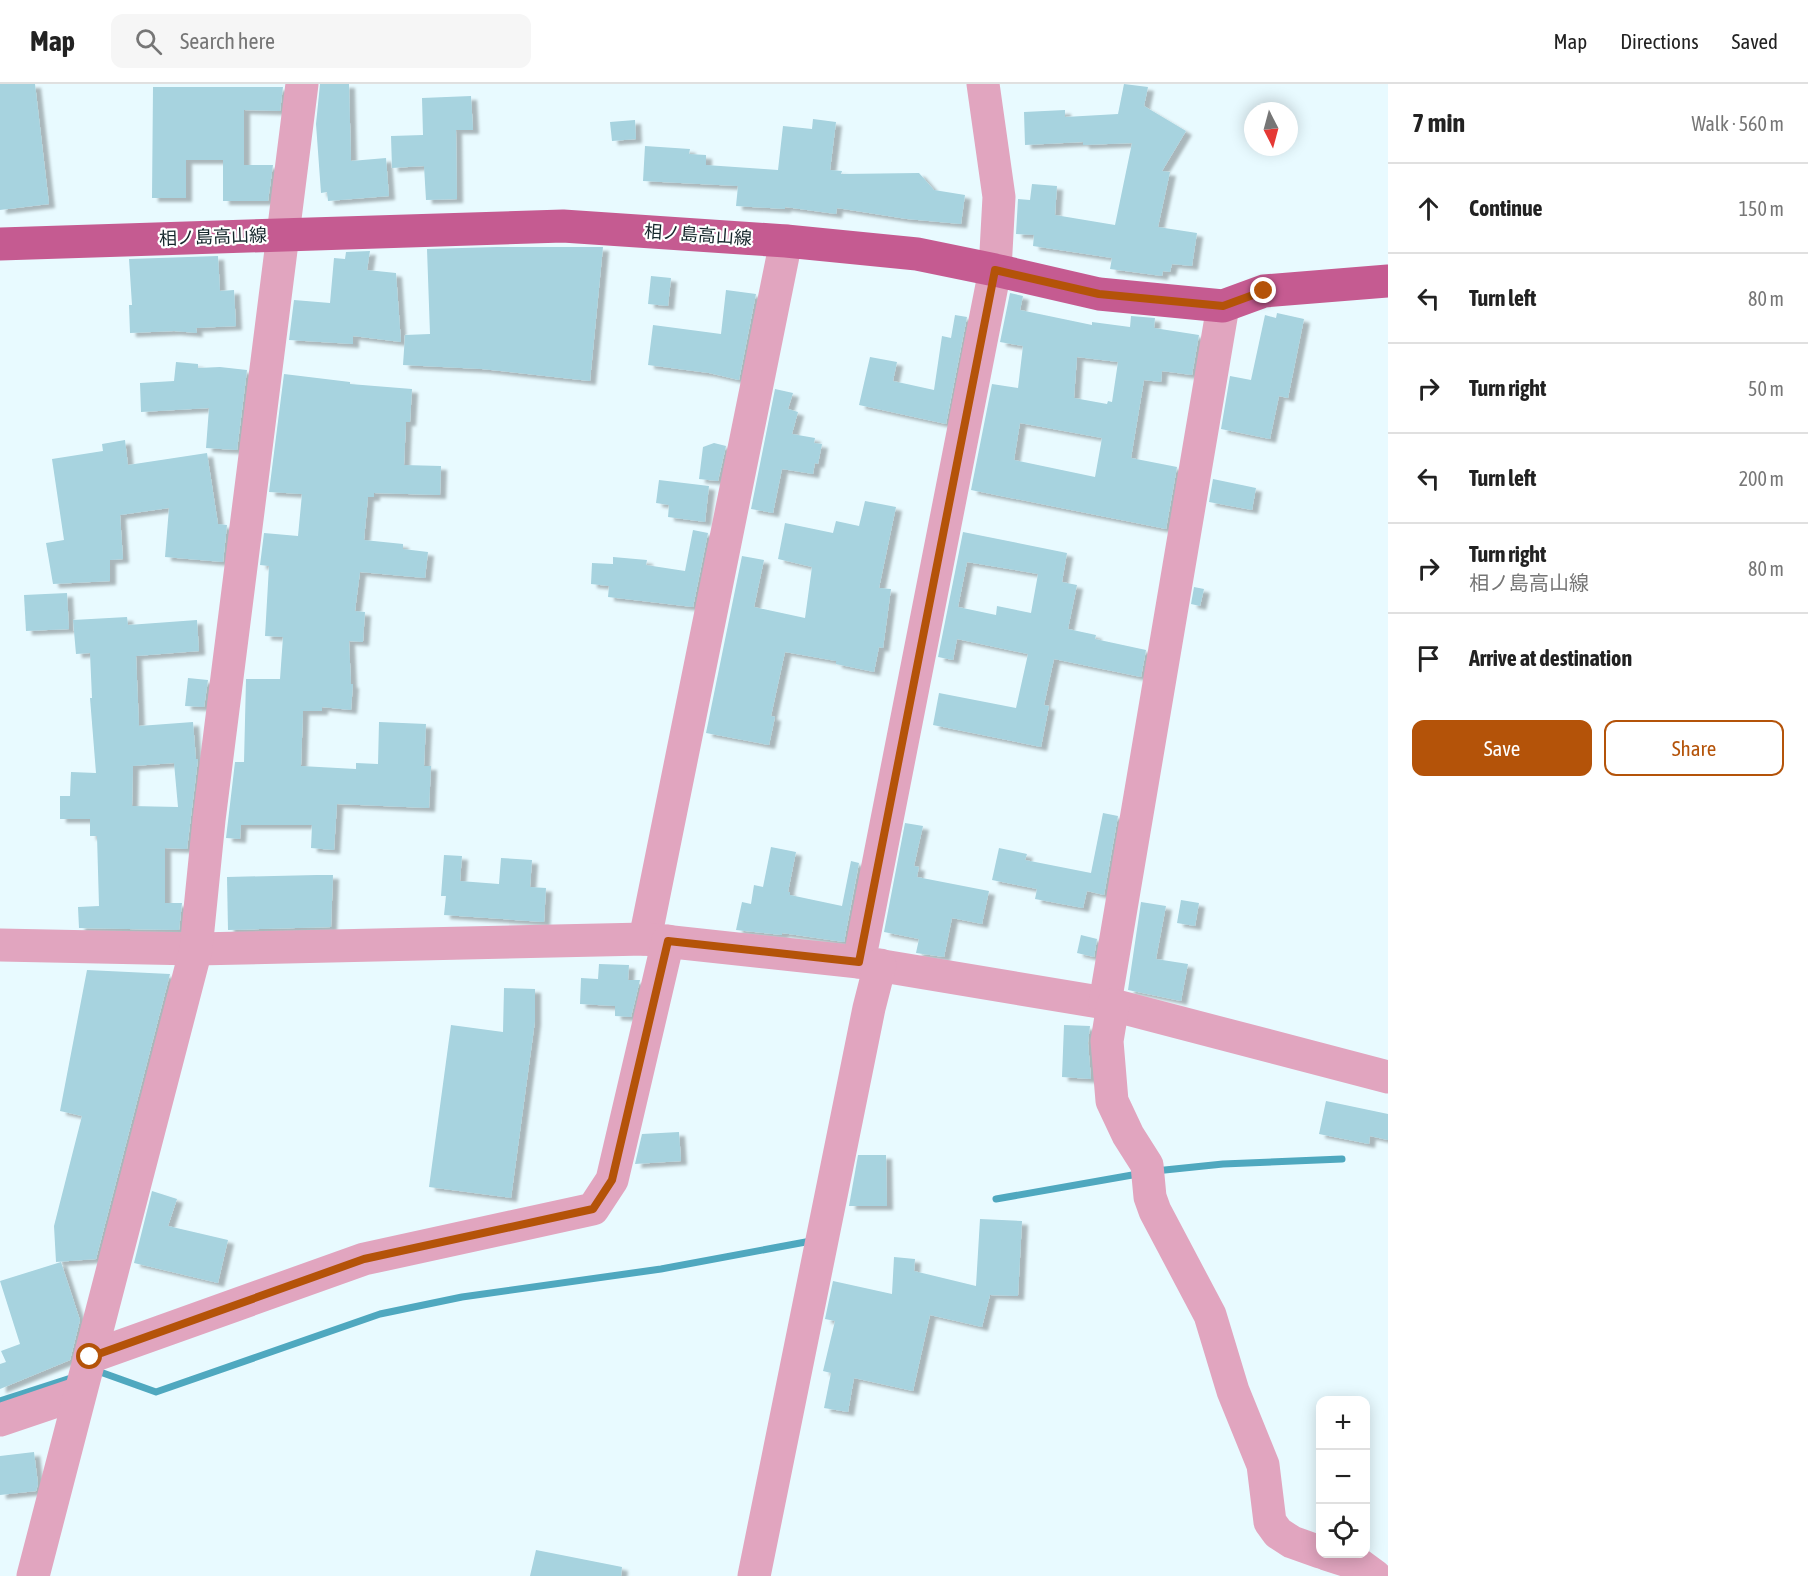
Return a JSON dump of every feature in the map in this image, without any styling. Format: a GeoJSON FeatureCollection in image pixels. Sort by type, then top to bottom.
{"type":"FeatureCollection","features":[{"type":"Feature","properties":{"kind":"main road","name":"相ノ島高山線"},"geometry":{"type":"LineString","coordinates":[[0,244],[564,226],[786,241],[917,254],[1099,294],[1223,306],[1264,291],[1388,281]]}},
{"type":"Feature","properties":{"kind":"street"},"geometry":{"type":"LineString","coordinates":[[33,1576],[196,949],[209,820],[302,84]]}},
{"type":"Feature","properties":{"kind":"street"},"geometry":{"type":"LineString","coordinates":[[754,1576],[869,1008],[870,963],[995,270],[999,197],[982,84]]}},
{"type":"Feature","properties":{"kind":"street"},"geometry":{"type":"LineString","coordinates":[[90,1357],[364,1259],[593,1209],[612,1180],[786,241]]}},
{"type":"Feature","properties":{"kind":"street"},"geometry":{"type":"LineString","coordinates":[[1223,306],[1109,1004],[1107,1041],[1112,1101],[1147,1172],[1150,1197],[1155,1211],[1210,1315],[1233,1391],[1263,1465],[1270,1522],[1278,1533],[1293,1542],[1316,1551]]}},
{"type":"Feature","properties":{"kind":"street"},"geometry":{"type":"LineString","coordinates":[[0,945],[196,949],[656,940],[870,963],[1109,1004],[1388,1077]]}},
{"type":"Feature","properties":{"kind":"street"},"geometry":{"type":"LineString","coordinates":[[0,1420],[80,1393]]}},
{"type":"Feature","properties":{"kind":"street"},"geometry":{"type":"LineString","coordinates":[[1338,1558],[1360,1565],[1375,1576]]}},
{"type":"Feature","properties":{"kind":"building"},"geometry":{"type":"Polygon","coordinates":[[[0,84],[35,84],[49,204],[0,210],[0,84]]]}},
{"type":"Feature","properties":{"kind":"building"},"geometry":{"type":"Polygon","coordinates":[[[320,84],[349,84],[351,161],[386,158],[389,196],[328,201],[327,192],[321,193],[316,124],[320,84]]]}},
{"type":"Feature","properties":{"kind":"building"},"geometry":{"type":"Polygon","coordinates":[[[1124,84],[1148,87],[1144,106],[1186,131],[1162,171],[1170,172],[1158,227],[1197,233],[1192,266],[1172,264],[1170,272],[1163,271],[1162,276],[1110,269],[1112,258],[1033,246],[1034,235],[1016,234],[1018,199],[1030,200],[1032,184],[1057,186],[1055,215],[1115,225],[1132,143],[1083,145],[1083,142],[1025,145],[1024,112],[1065,110],[1065,117],[1118,114],[1124,84]]]}},
{"type":"Feature","properties":{"kind":"building"},"geometry":{"type":"Polygon","coordinates":[[[153,87],[283,87],[280,111],[244,110],[244,165],[273,165],[268,201],[223,201],[223,160],[186,160],[186,198],[152,198],[153,87]]]}},
{"type":"Feature","properties":{"kind":"building"},"geometry":{"type":"Polygon","coordinates":[[[471,96],[473,130],[456,130],[457,199],[426,200],[424,166],[392,168],[391,136],[423,135],[422,98],[471,96]]]}},
{"type":"Feature","properties":{"kind":"building"},"geometry":{"type":"Polygon","coordinates":[[[813,119],[836,122],[830,170],[842,171],[841,174],[919,173],[934,190],[965,195],[961,224],[907,219],[837,208],[836,214],[785,207],[785,209],[736,206],[738,186],[643,181],[645,146],[690,149],[689,154],[706,155],[706,165],[778,170],[783,126],[812,129],[813,119]]]}},
{"type":"Feature","properties":{"kind":"building"},"geometry":{"type":"Polygon","coordinates":[[[635,120],[636,139],[612,141],[610,122],[635,120]]]}},
{"type":"Feature","properties":{"kind":"building"},"geometry":{"type":"Polygon","coordinates":[[[603,247],[590,381],[482,369],[403,365],[405,335],[430,334],[427,249],[603,247]]]}},
{"type":"Feature","properties":{"kind":"building"},"geometry":{"type":"Polygon","coordinates":[[[370,251],[367,270],[396,273],[401,342],[353,336],[353,344],[289,340],[294,300],[330,303],[334,258],[345,259],[346,252],[370,251]]]}},
{"type":"Feature","properties":{"kind":"building"},"geometry":{"type":"Polygon","coordinates":[[[218,256],[220,291],[234,290],[236,326],[196,328],[197,333],[174,331],[130,333],[129,305],[132,305],[129,259],[218,256]]]}},
{"type":"Feature","properties":{"kind":"building"},"geometry":{"type":"Polygon","coordinates":[[[651,276],[671,278],[668,306],[648,304],[651,276]]]}},
{"type":"Feature","properties":{"kind":"building"},"geometry":{"type":"Polygon","coordinates":[[[726,290],[756,294],[739,380],[709,373],[648,365],[653,325],[721,334],[726,290]]]}},
{"type":"Feature","properties":{"kind":"building"},"geometry":{"type":"Polygon","coordinates":[[[1010,293],[1023,296],[1020,310],[1092,325],[1092,322],[1130,327],[1131,316],[1155,318],[1154,328],[1199,335],[1192,375],[1162,371],[1161,382],[1144,380],[1131,458],[1177,467],[1166,529],[971,490],[992,384],[1018,388],[1023,346],[1000,342],[1010,293]],[[1077,357],[1074,398],[1107,404],[1108,401],[1112,402],[1118,362],[1077,357]],[[1020,423],[1014,460],[1095,477],[1102,438],[1020,423]]]}},
{"type":"Feature","properties":{"kind":"building"},"geometry":{"type":"Polygon","coordinates":[[[1277,313],[1304,319],[1288,398],[1279,396],[1270,439],[1221,429],[1230,376],[1251,380],[1265,315],[1276,318],[1277,313]]]}},
{"type":"Feature","properties":{"kind":"building"},"geometry":{"type":"Polygon","coordinates":[[[955,315],[967,317],[946,424],[859,405],[870,357],[897,362],[893,381],[934,390],[942,336],[951,338],[955,315]]]}},
{"type":"Feature","properties":{"kind":"building"},"geometry":{"type":"Polygon","coordinates":[[[176,362],[198,364],[198,368],[220,367],[247,370],[237,450],[206,448],[209,408],[141,412],[140,383],[174,381],[176,362]]]}},
{"type":"Feature","properties":{"kind":"building"},"geometry":{"type":"Polygon","coordinates":[[[284,374],[350,382],[350,384],[412,389],[410,422],[406,422],[404,465],[441,466],[440,495],[374,493],[374,497],[368,497],[364,540],[403,544],[403,549],[428,552],[425,578],[360,572],[355,611],[365,612],[363,642],[349,641],[351,684],[353,684],[351,710],[322,707],[322,711],[303,711],[301,766],[356,769],[356,763],[378,764],[379,722],[426,724],[424,766],[431,766],[429,808],[337,804],[334,850],[311,848],[312,825],[241,825],[240,839],[226,838],[235,762],[244,762],[246,679],[280,679],[283,637],[265,636],[269,566],[260,565],[264,533],[298,536],[302,494],[269,492],[284,374]]]}},
{"type":"Feature","properties":{"kind":"building"},"geometry":{"type":"Polygon","coordinates":[[[775,389],[793,393],[788,409],[798,412],[792,434],[815,438],[814,443],[822,444],[818,464],[815,463],[813,474],[782,469],[773,513],[751,509],[775,389]]]}},
{"type":"Feature","properties":{"kind":"building"},"geometry":{"type":"Polygon","coordinates":[[[125,440],[128,465],[207,453],[218,524],[227,525],[223,562],[165,557],[169,508],[120,515],[123,559],[110,560],[110,581],[53,584],[46,543],[64,540],[52,459],[103,451],[102,444],[125,440]]]}},
{"type":"Feature","properties":{"kind":"building"},"geometry":{"type":"Polygon","coordinates":[[[714,443],[726,446],[718,481],[699,479],[703,447],[714,443]]]}},
{"type":"Feature","properties":{"kind":"building"},"geometry":{"type":"Polygon","coordinates":[[[1213,479],[1256,488],[1252,510],[1209,502],[1213,479]]]}},
{"type":"Feature","properties":{"kind":"building"},"geometry":{"type":"Polygon","coordinates":[[[659,480],[709,486],[705,522],[668,517],[669,505],[656,503],[659,480]]]}},
{"type":"Feature","properties":{"kind":"building"},"geometry":{"type":"Polygon","coordinates":[[[865,501],[896,507],[879,588],[891,589],[883,648],[879,647],[874,672],[836,664],[836,661],[785,652],[771,716],[775,717],[769,745],[706,733],[742,556],[764,560],[754,607],[805,618],[812,567],[778,559],[785,523],[833,533],[836,521],[859,526],[865,501]]]}},
{"type":"Feature","properties":{"kind":"building"},"geometry":{"type":"Polygon","coordinates":[[[693,530],[708,533],[693,607],[608,597],[609,586],[591,584],[592,563],[613,564],[613,557],[647,560],[646,565],[685,571],[693,530]]]}},
{"type":"Feature","properties":{"kind":"building"},"geometry":{"type":"Polygon","coordinates":[[[963,532],[1067,553],[1062,582],[1077,585],[1068,629],[1096,635],[1095,639],[1146,650],[1141,677],[1054,659],[1044,705],[1049,706],[1041,747],[933,725],[939,693],[1016,708],[1028,654],[957,639],[953,660],[938,657],[963,532]],[[967,562],[958,607],[996,615],[997,606],[1031,613],[1038,574],[967,562]]]}},
{"type":"Feature","properties":{"kind":"building"},"geometry":{"type":"Polygon","coordinates":[[[1194,587],[1204,589],[1200,606],[1191,604],[1194,587]]]}},
{"type":"Feature","properties":{"kind":"building"},"geometry":{"type":"Polygon","coordinates":[[[67,593],[69,629],[26,631],[24,595],[67,593]]]}},
{"type":"Feature","properties":{"kind":"building"},"geometry":{"type":"Polygon","coordinates":[[[127,617],[128,625],[197,620],[199,651],[136,656],[139,726],[193,722],[196,759],[198,759],[187,849],[165,848],[165,903],[182,903],[179,930],[79,928],[78,907],[99,906],[97,836],[90,836],[90,819],[60,819],[60,796],[70,796],[71,772],[96,773],[90,698],[92,698],[90,653],[76,654],[73,620],[127,617]],[[174,763],[133,766],[132,806],[178,807],[174,763]]]}},
{"type":"Feature","properties":{"kind":"building"},"geometry":{"type":"Polygon","coordinates":[[[188,678],[208,680],[204,707],[185,706],[188,678]]]}},
{"type":"Feature","properties":{"kind":"building"},"geometry":{"type":"Polygon","coordinates":[[[1103,813],[1118,816],[1104,895],[1087,891],[1083,908],[1035,899],[1037,889],[992,880],[999,848],[1027,854],[1025,860],[1091,873],[1103,813]]]}},
{"type":"Feature","properties":{"kind":"building"},"geometry":{"type":"Polygon","coordinates":[[[905,823],[923,826],[914,866],[919,867],[917,877],[989,891],[982,924],[952,918],[944,957],[916,953],[919,939],[884,932],[905,823]]]}},
{"type":"Feature","properties":{"kind":"building"},"geometry":{"type":"Polygon","coordinates":[[[771,847],[796,852],[788,892],[790,895],[842,906],[851,861],[859,863],[844,942],[782,933],[782,935],[736,930],[742,902],[751,904],[754,885],[763,887],[771,847]]]}},
{"type":"Feature","properties":{"kind":"building"},"geometry":{"type":"Polygon","coordinates":[[[444,855],[462,856],[460,881],[499,884],[501,858],[532,860],[530,887],[546,888],[544,922],[444,915],[446,896],[441,896],[444,855]]]}},
{"type":"Feature","properties":{"kind":"building"},"geometry":{"type":"Polygon","coordinates":[[[333,875],[331,927],[228,930],[227,877],[333,875]]]}},
{"type":"Feature","properties":{"kind":"building"},"geometry":{"type":"Polygon","coordinates":[[[1181,900],[1199,903],[1195,926],[1177,923],[1181,900]]]}},
{"type":"Feature","properties":{"kind":"building"},"geometry":{"type":"Polygon","coordinates":[[[1141,902],[1166,906],[1156,959],[1188,964],[1181,1001],[1128,990],[1141,902]]]}},
{"type":"Feature","properties":{"kind":"building"},"geometry":{"type":"Polygon","coordinates":[[[1081,935],[1097,939],[1094,957],[1077,953],[1081,935]]]}},
{"type":"Feature","properties":{"kind":"building"},"geometry":{"type":"Polygon","coordinates":[[[599,964],[629,965],[628,980],[640,980],[631,1017],[615,1016],[615,1006],[580,1004],[581,978],[598,979],[599,964]]]}},
{"type":"Feature","properties":{"kind":"building"},"geometry":{"type":"Polygon","coordinates":[[[87,970],[170,974],[96,1259],[56,1262],[54,1226],[82,1116],[60,1111],[87,970]]]}},
{"type":"Feature","properties":{"kind":"building"},"geometry":{"type":"Polygon","coordinates":[[[504,988],[535,989],[535,1021],[511,1198],[429,1187],[451,1025],[503,1032],[504,988]]]}},
{"type":"Feature","properties":{"kind":"building"},"geometry":{"type":"Polygon","coordinates":[[[1064,1025],[1090,1026],[1088,1043],[1091,1079],[1062,1077],[1064,1025]]]}},
{"type":"Feature","properties":{"kind":"building"},"geometry":{"type":"Polygon","coordinates":[[[1326,1101],[1388,1114],[1388,1140],[1370,1136],[1369,1144],[1319,1134],[1326,1101]]]}},
{"type":"Feature","properties":{"kind":"building"},"geometry":{"type":"Polygon","coordinates":[[[679,1132],[681,1161],[635,1164],[642,1134],[679,1132]]]}},
{"type":"Feature","properties":{"kind":"building"},"geometry":{"type":"Polygon","coordinates":[[[858,1155],[886,1155],[887,1206],[849,1206],[858,1155]]]}},
{"type":"Feature","properties":{"kind":"building"},"geometry":{"type":"Polygon","coordinates":[[[152,1191],[177,1199],[168,1226],[228,1240],[218,1283],[134,1263],[152,1191]]]}},
{"type":"Feature","properties":{"kind":"building"},"geometry":{"type":"Polygon","coordinates":[[[980,1219],[1022,1221],[1018,1296],[990,1295],[982,1327],[930,1315],[913,1391],[854,1378],[848,1412],[824,1408],[831,1373],[823,1371],[835,1321],[825,1319],[833,1281],[892,1294],[894,1257],[915,1259],[914,1271],[976,1286],[980,1219]]]}},
{"type":"Feature","properties":{"kind":"building"},"geometry":{"type":"Polygon","coordinates":[[[61,1262],[80,1320],[70,1360],[0,1389],[0,1364],[6,1362],[1,1351],[20,1344],[0,1281],[61,1262]]]}},
{"type":"Feature","properties":{"kind":"building"},"geometry":{"type":"Polygon","coordinates":[[[34,1452],[38,1484],[36,1491],[0,1495],[0,1456],[34,1452]]]}},
{"type":"Feature","properties":{"kind":"building"},"geometry":{"type":"Polygon","coordinates":[[[536,1550],[622,1567],[621,1576],[530,1576],[536,1550]]]}},
{"type":"Feature","properties":{"kind":"waterway"},"geometry":{"type":"LineString","coordinates":[[1155,1171],[1223,1164],[1342,1159]]}},
{"type":"Feature","properties":{"kind":"waterway"},"geometry":{"type":"LineString","coordinates":[[996,1199],[1138,1174]]}},
{"type":"Feature","properties":{"kind":"waterway"},"geometry":{"type":"LineString","coordinates":[[103,1373],[156,1392],[380,1314],[462,1297],[661,1269],[811,1241]]}},
{"type":"Feature","properties":{"kind":"waterway"},"geometry":{"type":"LineString","coordinates":[[0,1401],[74,1377]]}},
{"type":"Feature","properties":{"kind":"route"},"geometry":{"type":"LineString","coordinates":[[90,1357],[364,1259],[593,1209],[612,1180],[668,941],[859,962],[995,270],[1099,294],[1223,306],[1264,291]]}}]}
